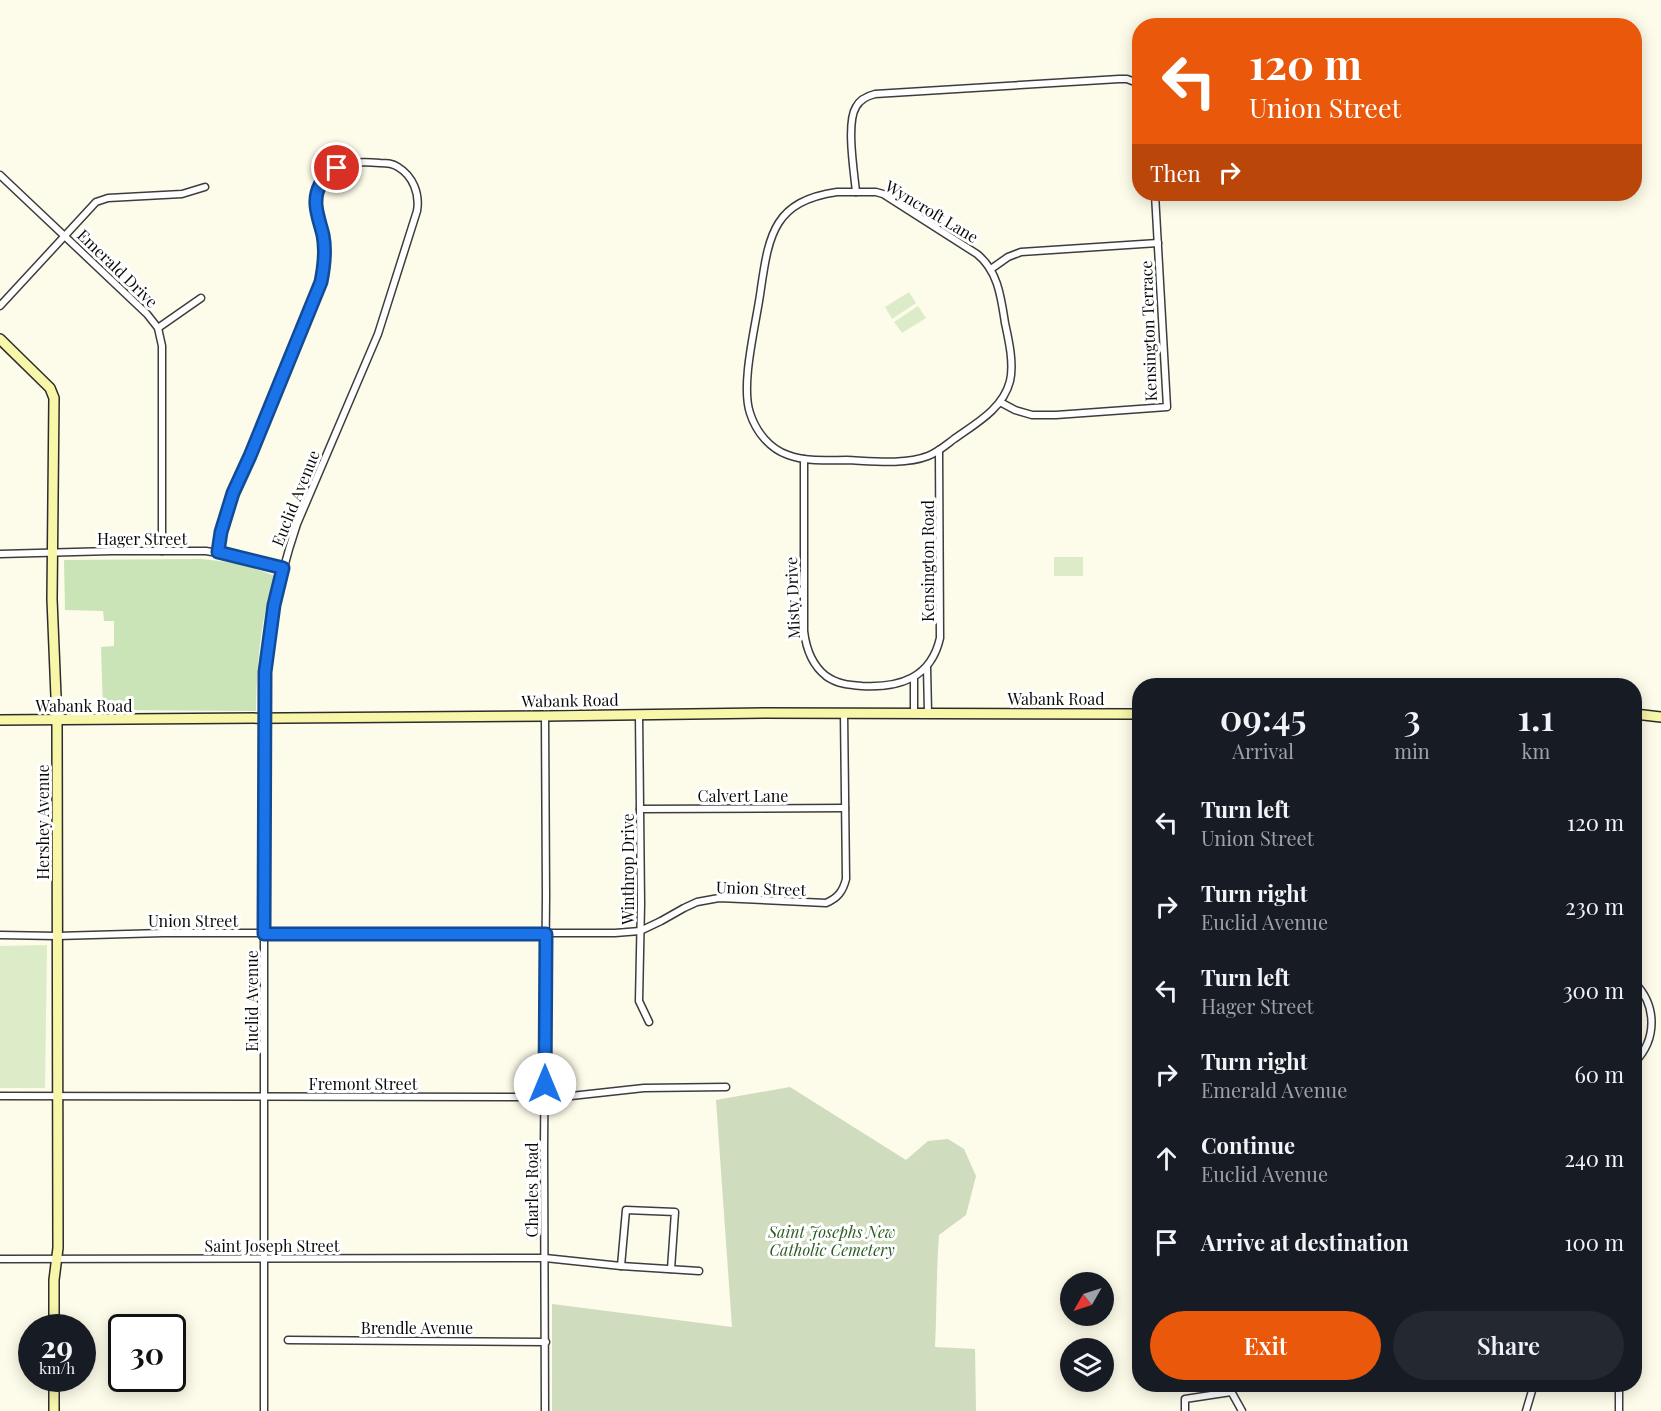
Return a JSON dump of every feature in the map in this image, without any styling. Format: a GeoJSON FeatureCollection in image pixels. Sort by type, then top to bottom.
{"type":"FeatureCollection","features":[{"type":"Feature","properties":{"kind":"street"},"geometry":{"type":"LineString","coordinates":[[856,192],[851,122],[855,108],[867,96],[1119,79],[1132,81]]}},
{"type":"Feature","properties":{"kind":"street","name":"Euclid Avenue"},"geometry":{"type":"LineString","coordinates":[[218,552],[221,532],[233,493],[320,286],[324,270],[323,236],[315,201],[320,184],[346,163],[365,161],[399,167],[413,183],[417,194],[418,204],[410,235],[378,334],[297,524],[283,568],[269,633],[264,718],[264,1411]]}},
{"type":"Feature","properties":{"kind":"street","name":"Emerald Drive"},"geometry":{"type":"LineString","coordinates":[[0,175],[137,302],[158,328],[162,346],[162,550]]}},
{"type":"Feature","properties":{"kind":"street"},"geometry":{"type":"LineString","coordinates":[[0,306],[96,202],[103,199],[182,194],[205,187]]}},
{"type":"Feature","properties":{"kind":"street","name":"Wyncroft Lane"},"geometry":{"type":"LineString","coordinates":[[856,192],[883,194],[977,254],[991,269],[998,286],[1007,331],[1010,382],[1000,402],[988,414],[939,450],[926,457],[891,461],[804,459],[788,456],[769,444],[756,427],[747,401],[749,368],[768,245],[781,220],[793,207],[820,195],[856,192]]}},
{"type":"Feature","properties":{"kind":"street","name":"Kensington Terrace"},"geometry":{"type":"LineString","coordinates":[[1000,402],[1032,415],[1167,407],[1155,201]]}},
{"type":"Feature","properties":{"kind":"street"},"geometry":{"type":"LineString","coordinates":[[991,269],[1008,257],[1021,252],[1158,243]]}},
{"type":"Feature","properties":{"kind":"street"},"geometry":{"type":"LineString","coordinates":[[158,328],[201,298]]}},
{"type":"Feature","properties":{"kind":"street","name":"Hershey Avenue"},"geometry":{"type":"LineString","coordinates":[[0,339],[53,393],[52,599],[57,721],[58,1096],[58,1248],[54,1280],[54,1314]]}},
{"type":"Feature","properties":{"kind":"street","name":"Kensington Road"},"geometry":{"type":"LineString","coordinates":[[914,678],[927,667],[934,657],[940,638],[939,450]]}},
{"type":"Feature","properties":{"kind":"street","name":"Misty Drive"},"geometry":{"type":"LineString","coordinates":[[804,459],[804,631],[809,652],[816,666],[827,676],[844,684],[894,685],[914,678]]}},
{"type":"Feature","properties":{"kind":"street","name":"Hager Street"},"geometry":{"type":"LineString","coordinates":[[0,554],[162,550],[218,552],[283,568]]}},
{"type":"Feature","properties":{"kind":"street","name":"Kensington Road"},"geometry":{"type":"LineString","coordinates":[[927,667],[928,713]]}},
{"type":"Feature","properties":{"kind":"street"},"geometry":{"type":"LineString","coordinates":[[914,678],[914,713]]}},
{"type":"Feature","properties":{"kind":"street","name":"Wabank Road"},"geometry":{"type":"LineString","coordinates":[[0,720],[545,717],[844,712],[1132,714]]}},
{"type":"Feature","properties":{"kind":"street","name":"Union Street"},"geometry":{"type":"LineString","coordinates":[[0,935],[615,933],[640,931],[684,908],[711,899],[820,903],[832,900],[843,890],[846,879],[844,712]]}},
{"type":"Feature","properties":{"kind":"street","name":"Winthrop Drive"},"geometry":{"type":"LineString","coordinates":[[639,714],[639,1002],[648,1022]]}},
{"type":"Feature","properties":{"kind":"street"},"geometry":{"type":"LineString","coordinates":[[1642,715],[1661,717]]}},
{"type":"Feature","properties":{"kind":"street","name":"Charles Road"},"geometry":{"type":"LineString","coordinates":[[545,717],[545,1411]]}},
{"type":"Feature","properties":{"kind":"street","name":"Calvert Lane"},"geometry":{"type":"LineString","coordinates":[[640,810],[845,808]]}},
{"type":"Feature","properties":{"kind":"street"},"geometry":{"type":"LineString","coordinates":[[1642,992],[1652,1015],[1650,1038],[1642,1054]]}},
{"type":"Feature","properties":{"kind":"street","name":"Fremont Street"},"geometry":{"type":"LineString","coordinates":[[0,1096],[545,1097],[644,1088],[726,1087]]}},
{"type":"Feature","properties":{"kind":"street"},"geometry":{"type":"LineString","coordinates":[[621,1266],[626,1210],[675,1212],[672,1269]]}},
{"type":"Feature","properties":{"kind":"street","name":"Saint Joseph Street"},"geometry":{"type":"LineString","coordinates":[[0,1259],[545,1257],[621,1266],[699,1271]]}},
{"type":"Feature","properties":{"kind":"street","name":"Brendle Avenue"},"geometry":{"type":"LineString","coordinates":[[288,1340],[546,1342]]}},
{"type":"Feature","properties":{"kind":"street"},"geometry":{"type":"LineString","coordinates":[[54,1392],[54,1411]]}},
{"type":"Feature","properties":{"kind":"street"},"geometry":{"type":"LineString","coordinates":[[1185,1411],[1185,1399],[1231,1392],[1242,1411]]}},
{"type":"Feature","properties":{"kind":"street"},"geometry":{"type":"LineString","coordinates":[[1526,1411],[1532,1392]]}},
{"type":"Feature","properties":{"kind":"street"},"geometry":{"type":"LineString","coordinates":[[1619,1392],[1619,1411]]}},
{"type":"Feature","properties":{"kind":"green space"},"geometry":{"type":"Polygon","coordinates":[[[909,292],[916,303],[892,319],[885,307],[909,292]]]}},
{"type":"Feature","properties":{"kind":"green space"},"geometry":{"type":"Polygon","coordinates":[[[918,306],[926,318],[902,333],[894,322],[918,306]]]}},
{"type":"Feature","properties":{"kind":"green space"},"geometry":{"type":"Polygon","coordinates":[[[1054,557],[1083,557],[1083,576],[1054,576],[1054,557]]]}},
{"type":"Feature","properties":{"kind":"green space"},"geometry":{"type":"Polygon","coordinates":[[[201,559],[239,564],[275,576],[260,643],[256,711],[103,710],[101,647],[114,646],[114,621],[104,621],[103,611],[65,610],[64,560],[201,559]]]}},
{"type":"Feature","properties":{"kind":"green space"},"geometry":{"type":"Polygon","coordinates":[[[47,945],[45,1088],[0,1088],[0,946],[47,945]]]}},
{"type":"Feature","properties":{"kind":"green space","name":"Saint Josephs New Catholic Cemetery"},"geometry":{"type":"Polygon","coordinates":[[[790,1087],[906,1160],[928,1141],[948,1139],[964,1149],[976,1176],[966,1215],[939,1235],[935,1347],[975,1349],[976,1411],[552,1411],[552,1304],[732,1327],[716,1100],[790,1087]]]}},
{"type":"Feature","properties":{"kind":"route"},"geometry":{"type":"LineString","coordinates":[[337,168],[320,184],[315,201],[323,236],[324,270],[321,282],[233,493],[221,532],[218,552],[283,568],[269,633],[265,672],[264,934],[546,934],[545,1084]]}}]}
